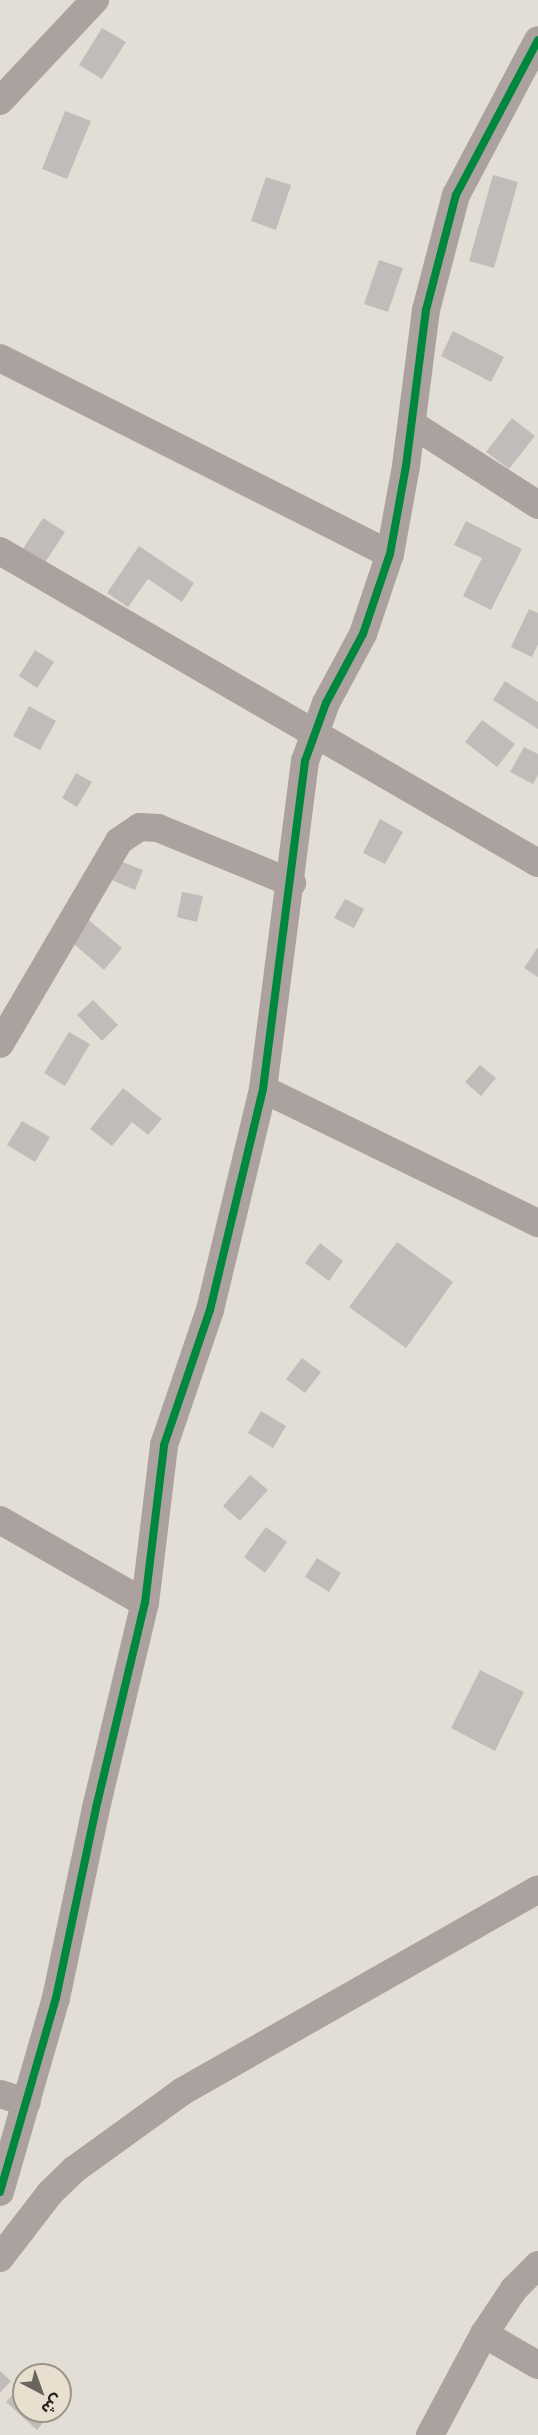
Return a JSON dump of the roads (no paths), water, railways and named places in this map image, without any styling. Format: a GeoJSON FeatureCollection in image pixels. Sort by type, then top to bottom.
{"type":"FeatureCollection","features":[{"type":"Feature","properties":{"kind":"street"},"geometry":{"type":"LineString","coordinates":[[0,100],[95,0]]}},
{"type":"Feature","properties":{"kind":"street"},"geometry":{"type":"LineString","coordinates":[[0,2192],[56,1998],[96,1808],[144,1603],[164,1445],[210,1310],[264,1089],[292,883],[305,761],[315,732],[363,634],[390,554],[412,424],[426,310],[456,195],[538,40]]}},
{"type":"Feature","properties":{"kind":"street"},"geometry":{"type":"LineString","coordinates":[[0,358],[390,554]]}},
{"type":"Feature","properties":{"kind":"street"},"geometry":{"type":"LineString","coordinates":[[412,424],[538,505]]}},
{"type":"Feature","properties":{"kind":"street"},"geometry":{"type":"LineString","coordinates":[[0,551],[538,863]]}},
{"type":"Feature","properties":{"kind":"street"},"geometry":{"type":"LineString","coordinates":[[0,1044],[119,841],[140,827],[158,828],[292,883]]}},
{"type":"Feature","properties":{"kind":"street"},"geometry":{"type":"LineString","coordinates":[[264,1089],[538,1223]]}},
{"type":"Feature","properties":{"kind":"street"},"geometry":{"type":"LineString","coordinates":[[0,1520],[144,1603]]}},
{"type":"Feature","properties":{"kind":"street"},"geometry":{"type":"LineString","coordinates":[[0,2258],[50,2193],[75,2169],[183,2091],[538,1889]]}},
{"type":"Feature","properties":{"kind":"street"},"geometry":{"type":"LineString","coordinates":[[0,2094],[27,2102]]}},
{"type":"Feature","properties":{"kind":"street"},"geometry":{"type":"LineString","coordinates":[[430,2435],[484,2334],[514,2289],[538,2265]]}},
{"type":"Feature","properties":{"kind":"street"},"geometry":{"type":"LineString","coordinates":[[484,2334],[538,2365]]}}]}
